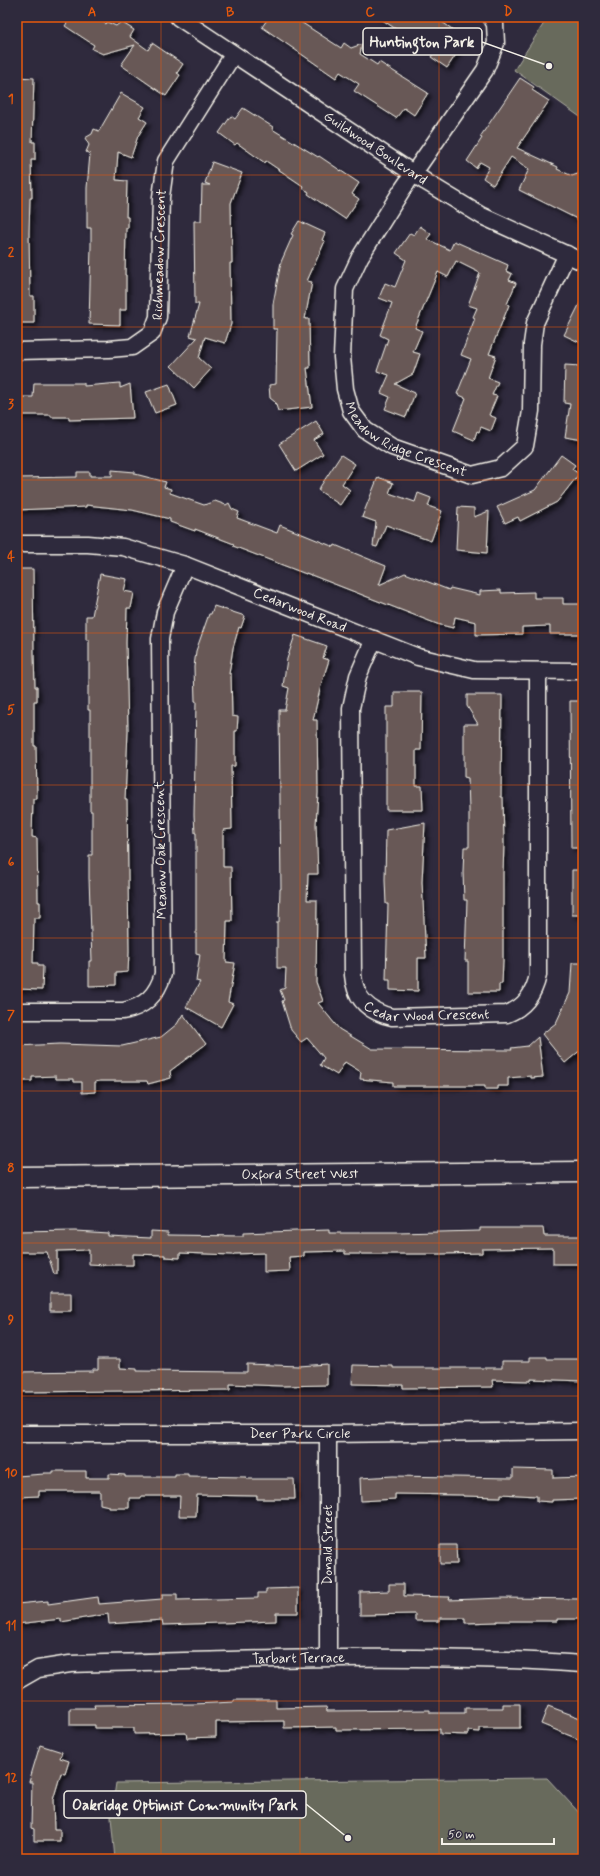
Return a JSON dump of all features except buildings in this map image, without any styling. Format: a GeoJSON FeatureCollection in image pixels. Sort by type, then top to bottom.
{"type":"FeatureCollection","features":[{"type":"Feature","properties":{"kind":"main road","name":"Oxford Street West"},"geometry":{"type":"LineString","coordinates":[[17,1177],[583,1172]]}},
{"type":"Feature","properties":{"kind":"street","name":"Guildwood Boulevard"},"geometry":{"type":"LineString","coordinates":[[178,17],[414,175],[482,216],[583,262]]}},
{"type":"Feature","properties":{"kind":"street","name":"Meadow Ridge Crescent"},"geometry":{"type":"LineString","coordinates":[[491,17],[495,24],[496,43],[486,70],[360,257],[345,289],[342,357],[345,389],[352,411],[365,430],[392,447],[472,475],[501,468],[525,446],[531,411],[532,344],[534,323],[567,254]]}},
{"type":"Feature","properties":{"kind":"street","name":"Richmeadow Crescent"},"geometry":{"type":"LineString","coordinates":[[17,351],[132,347],[152,333],[158,317],[161,197],[166,161],[233,55]]}},
{"type":"Feature","properties":{"kind":"street","name":"Cedarwood Road"},"geometry":{"type":"LineString","coordinates":[[17,544],[88,544],[123,547],[184,566],[418,657],[474,670],[538,672],[583,671]]}},
{"type":"Feature","properties":{"kind":"street","name":"Meadow Oak Crescent"},"geometry":{"type":"LineString","coordinates":[[17,1012],[123,1011],[133,1009],[149,1000],[160,985],[163,974],[160,639],[165,612],[184,566]]}},
{"type":"Feature","properties":{"kind":"street","name":"Cedar Wood Crescent"},"geometry":{"type":"LineString","coordinates":[[374,639],[358,676],[351,708],[353,975],[354,986],[365,1005],[373,1011],[387,1016],[507,1014],[520,1007],[532,994],[538,976],[538,672]]}},
{"type":"Feature","properties":{"kind":"street","name":"Deer Park Circle"},"geometry":{"type":"LineString","coordinates":[[17,1434],[328,1434],[583,1431]]}},
{"type":"Feature","properties":{"kind":"street","name":"Donald Street"},"geometry":{"type":"LineString","coordinates":[[328,1434],[328,1657]]}},
{"type":"Feature","properties":{"kind":"street","name":"Tarbart Terrace"},"geometry":{"type":"LineString","coordinates":[[17,1681],[38,1669],[70,1664],[328,1657],[537,1661],[583,1664]]}},
{"type":"Feature","properties":{"kind":"green space"},"geometry":{"type":"Polygon","coordinates":[[[548,17],[583,17],[583,119],[514,70],[548,17]]]}},
{"type":"Feature","properties":{"kind":"green space"},"geometry":{"type":"Polygon","coordinates":[[[547,1778],[583,1817],[583,1859],[115,1859],[111,1817],[116,1783],[547,1778]]]}},
{"type":"Feature","properties":{"kind":"place","name":"Huntington Park"},"geometry":{"type":"Point","coordinates":[549,66]}},
{"type":"Feature","properties":{"kind":"place","name":"Oakridge Optimist Community Park"},"geometry":{"type":"Point","coordinates":[348,1838]}}]}
